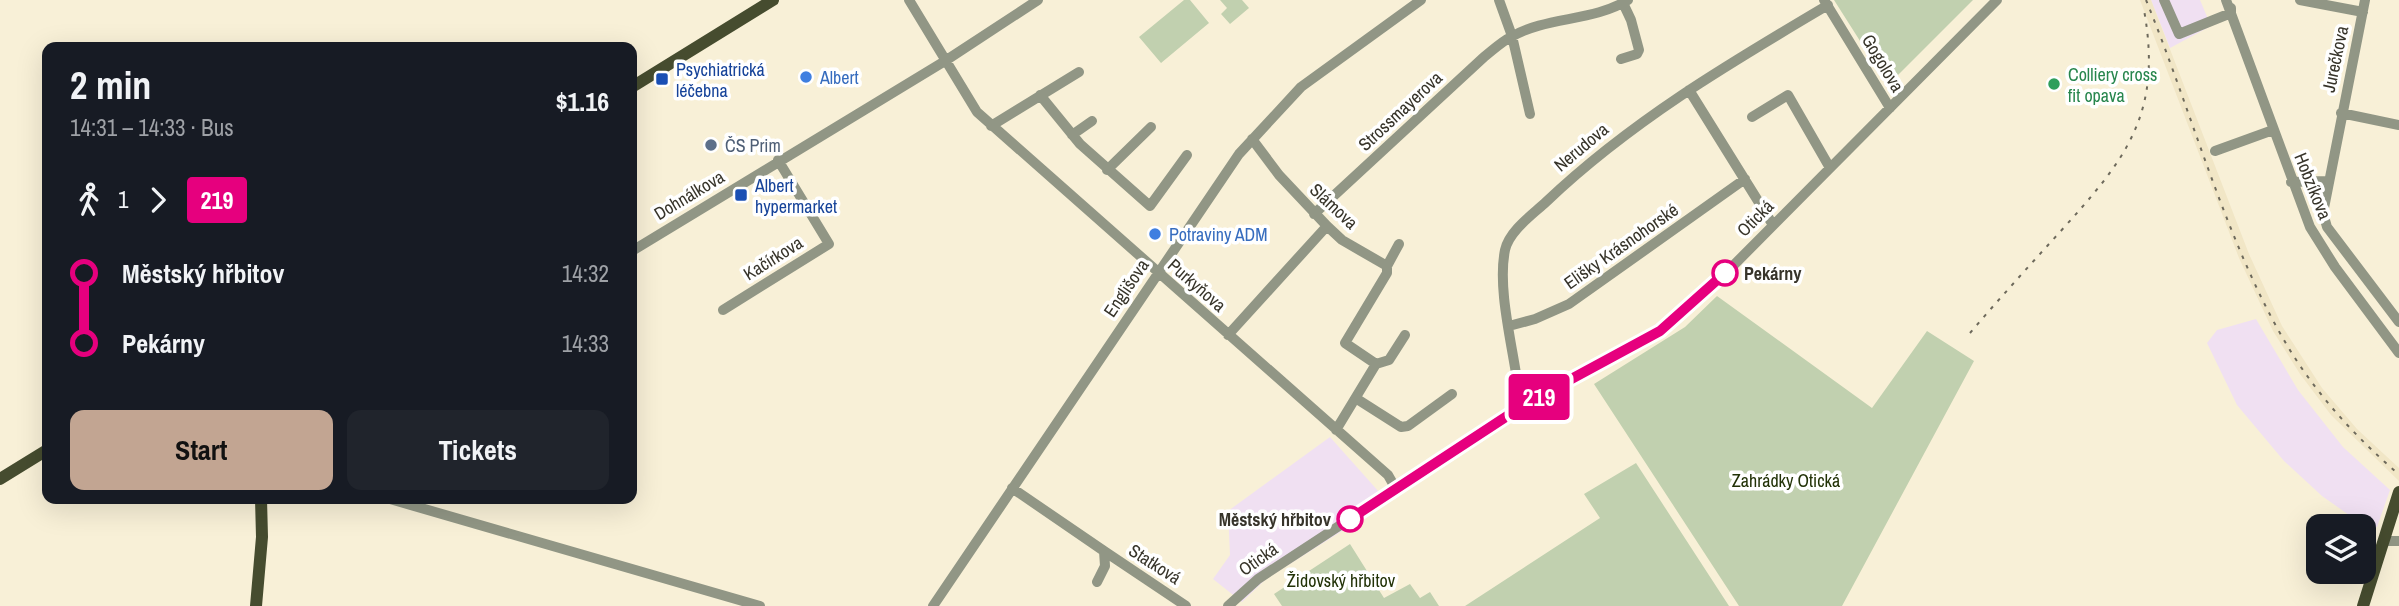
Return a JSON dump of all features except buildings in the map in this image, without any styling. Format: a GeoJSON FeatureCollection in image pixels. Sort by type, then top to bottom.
{"type":"FeatureCollection","features":[{"type":"Feature","properties":{"kind":"main road"},"geometry":{"type":"LineString","coordinates":[[637,84],[773,0]]}},
{"type":"Feature","properties":{"kind":"main road"},"geometry":{"type":"LineString","coordinates":[[0,479],[42,453]]}},
{"type":"Feature","properties":{"kind":"main road"},"geometry":{"type":"LineString","coordinates":[[2363,606],[2399,492]]}},
{"type":"Feature","properties":{"kind":"main road"},"geometry":{"type":"LineString","coordinates":[[256,606],[262,537],[261,504]]}},
{"type":"Feature","properties":{"kind":"street","name":"Purkyňova"},"geometry":{"type":"LineString","coordinates":[[909,0],[977,112],[1388,475],[1396,489]]}},
{"type":"Feature","properties":{"kind":"street","name":"Dohnálkova"},"geometry":{"type":"LineString","coordinates":[[637,248],[945,61],[1038,0]]}},
{"type":"Feature","properties":{"kind":"street","name":"Englišova"},"geometry":{"type":"LineString","coordinates":[[933,606],[1252,139],[1287,100],[1323,69],[1421,0]]}},
{"type":"Feature","properties":{"kind":"street"},"geometry":{"type":"LineString","coordinates":[[1499,0],[1512,36],[1530,114]]}},
{"type":"Feature","properties":{"kind":"street","name":"Otická"},"geometry":{"type":"LineString","coordinates":[[1228,606],[1249,585],[1527,403],[1669,324],[1707,292],[1997,0]]}},
{"type":"Feature","properties":{"kind":"street"},"geometry":{"type":"LineString","coordinates":[[2164,0],[2179,34],[2231,13]]}},
{"type":"Feature","properties":{"kind":"street","name":"Hobzíkova"},"geometry":{"type":"LineString","coordinates":[[2229,0],[2231,13],[2306,218],[2318,242],[2399,353]]}},
{"type":"Feature","properties":{"kind":"street","name":"Jurečkova"},"geometry":{"type":"LineString","coordinates":[[2300,0],[2363,12]]}},
{"type":"Feature","properties":{"kind":"street","name":"Jurečkova"},"geometry":{"type":"LineString","coordinates":[[2323,213],[2365,0]]}},
{"type":"Feature","properties":{"kind":"street"},"geometry":{"type":"LineString","coordinates":[[1621,59],[1637,54],[1639,50],[1625,2]]}},
{"type":"Feature","properties":{"kind":"street","name":"Strossmayerova"},"geometry":{"type":"LineString","coordinates":[[1314,214],[1484,57],[1512,36],[1539,26],[1597,14],[1625,2]]}},
{"type":"Feature","properties":{"kind":"street","name":"Gogolova"},"geometry":{"type":"LineString","coordinates":[[1826,3],[1890,108]]}},
{"type":"Feature","properties":{"kind":"street","name":"Nerudova"},"geometry":{"type":"LineString","coordinates":[[1527,403],[1518,387],[1504,276],[1506,248],[1520,227],[1582,167],[1649,115],[1826,3]]}},
{"type":"Feature","properties":{"kind":"street"},"geometry":{"type":"LineString","coordinates":[[991,126],[1079,72]]}},
{"type":"Feature","properties":{"kind":"street"},"geometry":{"type":"LineString","coordinates":[[1689,90],[1773,225]]}},
{"type":"Feature","properties":{"kind":"street"},"geometry":{"type":"LineString","coordinates":[[1752,117],[1788,94],[1830,168]]}},
{"type":"Feature","properties":{"kind":"street"},"geometry":{"type":"LineString","coordinates":[[1040,95],[1072,135],[1107,170],[1150,206],[1186,155]]}},
{"type":"Feature","properties":{"kind":"street","name":"Jurečkova"},"geometry":{"type":"LineString","coordinates":[[2341,113],[2399,125]]}},
{"type":"Feature","properties":{"kind":"street"},"geometry":{"type":"LineString","coordinates":[[1072,135],[1092,121]]}},
{"type":"Feature","properties":{"kind":"street"},"geometry":{"type":"LineString","coordinates":[[1107,170],[1151,127]]}},
{"type":"Feature","properties":{"kind":"street"},"geometry":{"type":"LineString","coordinates":[[2215,151],[2273,130]]}},
{"type":"Feature","properties":{"kind":"street","name":"Slámova"},"geometry":{"type":"LineString","coordinates":[[1252,139],[1314,214],[1342,240],[1387,266]]}},
{"type":"Feature","properties":{"kind":"street","name":"Kačírkova"},"geometry":{"type":"LineString","coordinates":[[723,310],[829,244],[778,160]]}},
{"type":"Feature","properties":{"kind":"street","name":"Elišky Krásnohorské"},"geometry":{"type":"LineString","coordinates":[[1509,326],[1535,319],[1579,297],[1745,179]]}},
{"type":"Feature","properties":{"kind":"street"},"geometry":{"type":"LineString","coordinates":[[2291,182],[2328,181]]}},
{"type":"Feature","properties":{"kind":"street"},"geometry":{"type":"LineString","coordinates":[[2306,218],[2323,213],[2327,227],[2399,322]]}},
{"type":"Feature","properties":{"kind":"street"},"geometry":{"type":"LineString","coordinates":[[1228,335],[1327,226]]}},
{"type":"Feature","properties":{"kind":"street"},"geometry":{"type":"LineString","coordinates":[[1376,364],[1345,343],[1387,273],[1387,266],[1399,244]]}},
{"type":"Feature","properties":{"kind":"street"},"geometry":{"type":"LineString","coordinates":[[2389,339],[2399,330]]}},
{"type":"Feature","properties":{"kind":"street"},"geometry":{"type":"LineString","coordinates":[[1336,430],[1376,364],[1388,360],[1405,335]]}},
{"type":"Feature","properties":{"kind":"street"},"geometry":{"type":"LineString","coordinates":[[1357,399],[1401,426],[1408,426],[1452,394]]}},
{"type":"Feature","properties":{"kind":"street"},"geometry":{"type":"LineString","coordinates":[[1012,488],[1104,551],[1105,566],[1097,582]]}},
{"type":"Feature","properties":{"kind":"street"},"geometry":{"type":"LineString","coordinates":[[407,504],[760,606]]}},
{"type":"Feature","properties":{"kind":"street"},"geometry":{"type":"LineString","coordinates":[[2384,541],[2399,541]]}},
{"type":"Feature","properties":{"kind":"street","name":"Statková"},"geometry":{"type":"LineString","coordinates":[[1104,551],[1186,606]]}},
{"type":"Feature","properties":{"kind":"shaded area"},"geometry":{"type":"Polygon","coordinates":[[[2140,0],[2151,0],[2249,254],[2282,326],[2322,388],[2357,429],[2399,468],[2399,481],[2331,415],[2300,374],[2273,331],[2239,258],[2140,0]]]}},
{"type":"Feature","properties":{"kind":"shaded area"},"geometry":{"type":"Polygon","coordinates":[[[2151,0],[2200,0],[2211,26],[2170,48],[2151,0]]]}},
{"type":"Feature","properties":{"kind":"shaded area"},"geometry":{"type":"Polygon","coordinates":[[[2256,319],[2298,390],[2343,447],[2390,490],[2377,527],[2376,514],[2348,514],[2322,496],[2284,461],[2237,405],[2207,343],[2217,330],[2256,319]]]}},
{"type":"Feature","properties":{"kind":"shaded area"},"geometry":{"type":"Polygon","coordinates":[[[1330,437],[1388,502],[1266,579],[1242,602],[1213,579],[1230,555],[1228,511],[1330,437]]]}},
{"type":"Feature","properties":{"kind":"green space"},"geometry":{"type":"Polygon","coordinates":[[[1184,0],[1190,0],[1209,23],[1161,63],[1139,37],[1184,0]]]}},
{"type":"Feature","properties":{"kind":"green space"},"geometry":{"type":"Polygon","coordinates":[[[1220,0],[1242,0],[1249,8],[1230,24],[1221,14],[1227,8],[1220,0]]]}},
{"type":"Feature","properties":{"kind":"green space"},"geometry":{"type":"Polygon","coordinates":[[[1834,0],[1973,0],[1888,85],[1834,0]]]}},
{"type":"Feature","properties":{"kind":"green space","name":"Zahrádky Otická"},"geometry":{"type":"Polygon","coordinates":[[[1717,296],[1872,408],[1927,331],[1974,361],[1842,606],[1739,606],[1594,384],[1685,327],[1717,296]]]}},
{"type":"Feature","properties":{"kind":"green space"},"geometry":{"type":"Polygon","coordinates":[[[1636,463],[1729,606],[1465,606],[1600,518],[1584,494],[1636,463]]]}},
{"type":"Feature","properties":{"kind":"green space","name":"Židovský hřbitov"},"geometry":{"type":"Polygon","coordinates":[[[1350,544],[1384,598],[1410,584],[1420,598],[1430,592],[1439,606],[1282,606],[1274,594],[1350,544]]]}},
{"type":"Feature","properties":{"kind":"railway"},"geometry":{"type":"LineString","coordinates":[[2146,0],[2230,227],[2270,315],[2293,355],[2327,402],[2395,471]]}},
{"type":"Feature","properties":{"kind":"railway"},"geometry":{"type":"LineString","coordinates":[[1970,333],[2103,182],[2133,134],[2143,107],[2148,79],[2149,47],[2144,10]]}},
{"type":"Feature","properties":{"kind":"bus line","name":"219"},"geometry":{"type":"LineString","coordinates":[[1350,519],[1527,403],[1660,331],[1707,292],[1725,273]]}},
{"type":"Feature","properties":{"kind":"place","name":"Albert"},"geometry":{"type":"Point","coordinates":[806,77]}},
{"type":"Feature","properties":{"kind":"place","name":"Psychiatrická léčebna"},"geometry":{"type":"Point","coordinates":[662,79]}},
{"type":"Feature","properties":{"kind":"place","name":"Colliery cross fit opava"},"geometry":{"type":"Point","coordinates":[2054,84]}},
{"type":"Feature","properties":{"kind":"place","name":"ČS Prim"},"geometry":{"type":"Point","coordinates":[711,145]}},
{"type":"Feature","properties":{"kind":"place","name":"Albert hypermarket"},"geometry":{"type":"Point","coordinates":[741,195]}},
{"type":"Feature","properties":{"kind":"place","name":"Potraviny ADM"},"geometry":{"type":"Point","coordinates":[1155,234]}},
{"type":"Feature","properties":{"kind":"place","name":"Pekárny"},"geometry":{"type":"Point","coordinates":[1725,273]}},
{"type":"Feature","properties":{"kind":"place","name":"Městský hřbitov"},"geometry":{"type":"Point","coordinates":[1350,519]}}]}
